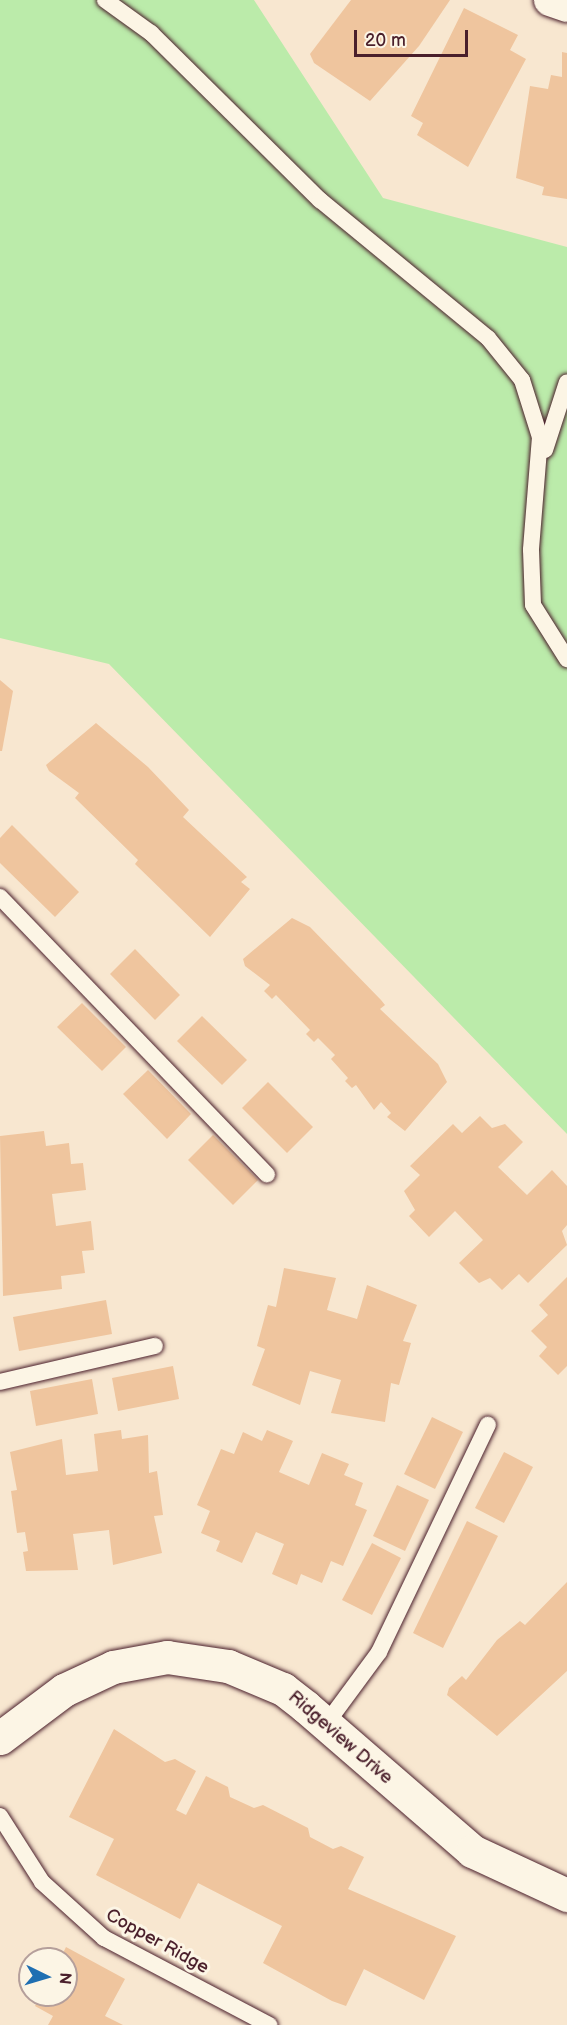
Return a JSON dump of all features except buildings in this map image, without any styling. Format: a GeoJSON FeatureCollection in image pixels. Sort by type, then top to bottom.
{"type":"FeatureCollection","features":[{"type":"Feature","properties":{"kind":"street"},"geometry":{"type":"LineString","coordinates":[[550,0],[567,6]]}},
{"type":"Feature","properties":{"kind":"street","name":"Ridgeview Drive"},"geometry":{"type":"LineString","coordinates":[[0,1738],[89,1677],[140,1660],[167,1657],[228,1666],[259,1677],[326,1724],[472,1851],[567,1894]]}},
{"type":"Feature","properties":{"kind":"lane"},"geometry":{"type":"LineString","coordinates":[[105,0],[151,33],[320,200],[488,338],[522,380],[535,413],[541,462]]}},
{"type":"Feature","properties":{"kind":"lane"},"geometry":{"type":"LineString","coordinates":[[567,382],[541,462],[531,550],[533,605],[567,659]]}},
{"type":"Feature","properties":{"kind":"lane"},"geometry":{"type":"LineString","coordinates":[[2,901],[267,1174]]}},
{"type":"Feature","properties":{"kind":"lane"},"geometry":{"type":"LineString","coordinates":[[0,1382],[155,1346]]}},
{"type":"Feature","properties":{"kind":"lane"},"geometry":{"type":"LineString","coordinates":[[326,1724],[379,1652],[488,1425]]}},
{"type":"Feature","properties":{"kind":"lane","name":"Copper Ridge"},"geometry":{"type":"LineString","coordinates":[[0,1816],[42,1882],[104,1938],[269,2025]]}},
{"type":"Feature","properties":{"kind":"green space"},"geometry":{"type":"Polygon","coordinates":[[[0,0],[254,0],[383,198],[567,247],[567,1134],[109,664],[0,638],[0,0]]]}}]}
